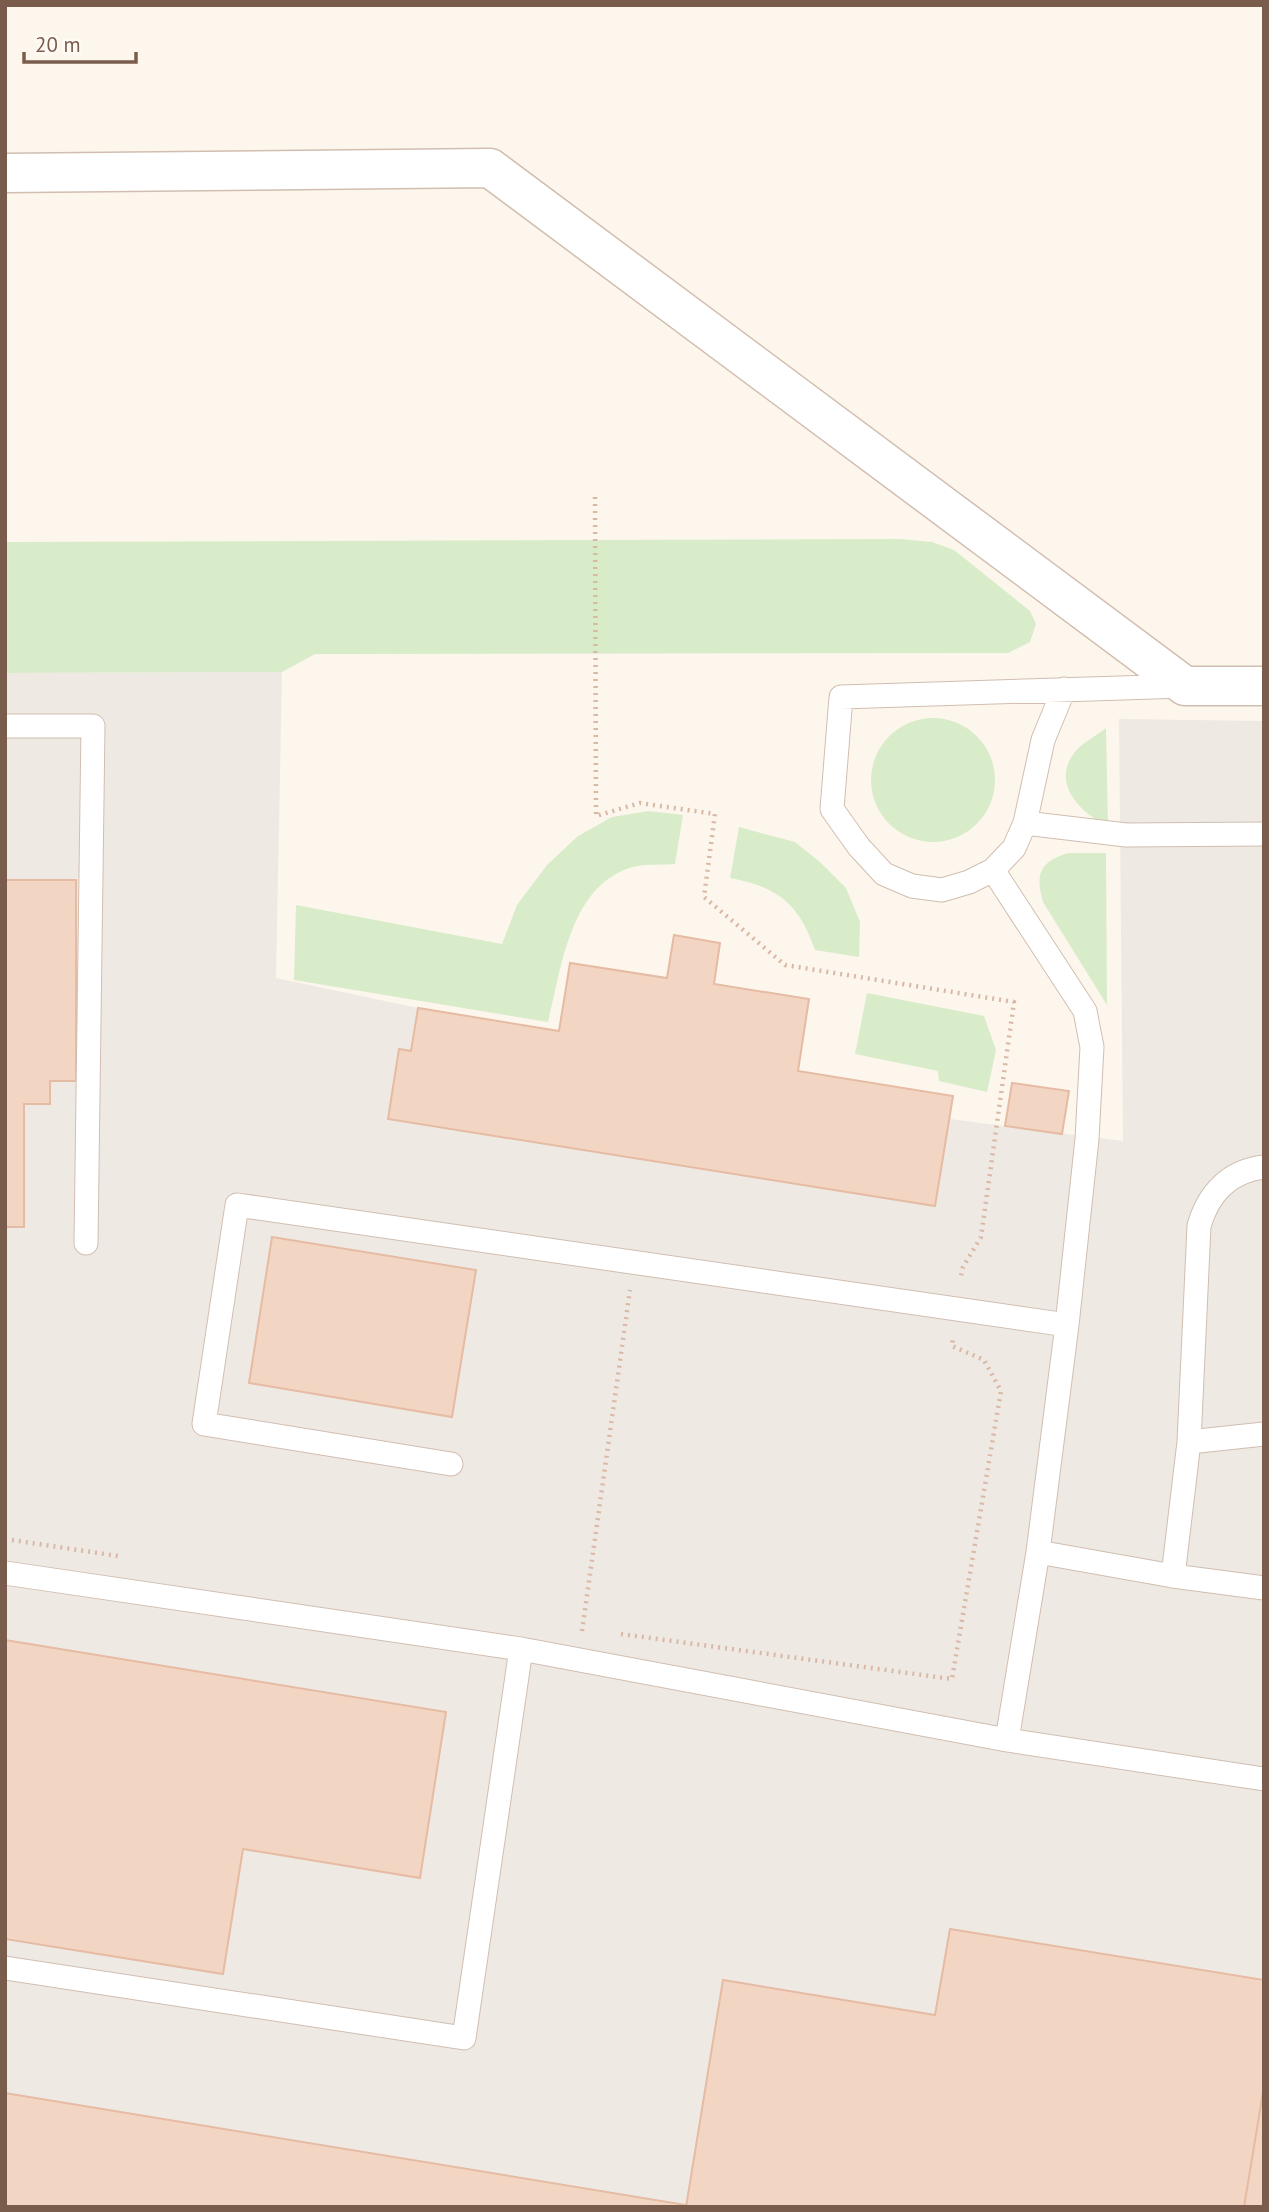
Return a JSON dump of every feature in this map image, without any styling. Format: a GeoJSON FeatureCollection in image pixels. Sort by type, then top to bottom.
{"type":"FeatureCollection","features":[{"type":"Feature","properties":{"kind":"street"},"geometry":{"type":"LineString","coordinates":[[5,173],[490,168],[1185,685],[1264,685]]}},
{"type":"Feature","properties":{"kind":"lane"},"geometry":{"type":"LineString","coordinates":[[1064,689],[1043,740],[1025,823],[1014,848],[993,870],[969,883],[942,890],[912,886],[884,874],[859,847],[832,809],[841,697],[1064,689],[1185,685]]}},
{"type":"Feature","properties":{"kind":"lane"},"geometry":{"type":"LineString","coordinates":[[5,726],[93,726],[86,1243]]}},
{"type":"Feature","properties":{"kind":"lane"},"geometry":{"type":"LineString","coordinates":[[1025,823],[1126,835],[1264,834]]}},
{"type":"Feature","properties":{"kind":"lane"},"geometry":{"type":"LineString","coordinates":[[993,870],[1085,1011],[1092,1047],[1087,1139],[1068,1325],[1038,1552],[1007,1740]]}},
{"type":"Feature","properties":{"kind":"lane"},"geometry":{"type":"LineString","coordinates":[[1173,1576],[1189,1442],[1199,1226],[1206,1201],[1232,1176],[1264,1167]]}},
{"type":"Feature","properties":{"kind":"lane"},"geometry":{"type":"LineString","coordinates":[[451,1464],[204,1424],[237,1205],[1068,1325]]}},
{"type":"Feature","properties":{"kind":"lane"},"geometry":{"type":"LineString","coordinates":[[1189,1442],[1264,1434]]}},
{"type":"Feature","properties":{"kind":"lane"},"geometry":{"type":"LineString","coordinates":[[1038,1552],[1173,1576],[1264,1588]]}},
{"type":"Feature","properties":{"kind":"lane"},"geometry":{"type":"LineString","coordinates":[[5,1573],[521,1649],[1007,1740],[1264,1779]]}},
{"type":"Feature","properties":{"kind":"lane"},"geometry":{"type":"LineString","coordinates":[[5,1968],[464,2038],[521,1649]]}},
{"type":"Feature","properties":{"kind":"path"},"geometry":{"type":"LineString","coordinates":[[595,497],[596,816],[640,803],[715,814],[704,897],[785,965],[1014,1002],[981,1237],[963,1267],[951,1346],[984,1360],[1001,1391],[951,1679],[610,1632]]}},
{"type":"Feature","properties":{"kind":"path"},"geometry":{"type":"LineString","coordinates":[[578,1660],[634,1262]]}},
{"type":"Feature","properties":{"kind":"path"},"geometry":{"type":"LineString","coordinates":[[5,1539],[125,1557]]}},
{"type":"Feature","properties":{"kind":"path"},"geometry":{"type":"LineString","coordinates":[[570,1627],[596,1630]]}},
{"type":"Feature","properties":{"kind":"shaded area"},"geometry":{"type":"Polygon","coordinates":[[[282,672],[276,978],[418,1008],[559,1031],[570,963],[667,978],[674,935],[720,943],[714,984],[809,999],[798,1071],[953,1096],[950,1119],[1123,1141],[1119,719],[1264,721],[1264,2207],[5,2207],[5,673],[282,672]]]}},
{"type":"Feature","properties":{"kind":"green space"},"geometry":{"type":"Polygon","coordinates":[[[900,539],[932,542],[954,550],[1030,611],[1036,624],[1030,642],[1008,653],[315,654],[282,672],[5,673],[5,542],[900,539]]]}},
{"type":"Feature","properties":{"kind":"green space"},"geometry":{"type":"Polygon","coordinates":[[[933,718],[957,723],[977,736],[990,756],[995,780],[990,804],[977,824],[957,837],[933,842],[909,837],[889,824],[876,804],[871,780],[876,756],[889,736],[909,723],[933,718]]]}},
{"type":"Feature","properties":{"kind":"green space"},"geometry":{"type":"Polygon","coordinates":[[[1106,728],[1108,826],[1079,805],[1067,786],[1066,775],[1068,764],[1075,752],[1106,728]]]}},
{"type":"Feature","properties":{"kind":"green space"},"geometry":{"type":"Polygon","coordinates":[[[648,811],[683,815],[675,864],[637,866],[615,875],[597,889],[583,907],[573,929],[548,1022],[294,980],[296,905],[502,944],[517,905],[547,865],[578,836],[612,817],[648,811]]]}},
{"type":"Feature","properties":{"kind":"green space"},"geometry":{"type":"Polygon","coordinates":[[[739,827],[795,842],[846,888],[860,922],[859,957],[815,950],[802,921],[785,900],[761,887],[730,878],[739,827]]]}},
{"type":"Feature","properties":{"kind":"green space"},"geometry":{"type":"Polygon","coordinates":[[[1069,853],[1106,853],[1107,1005],[1043,902],[1040,884],[1042,870],[1052,860],[1069,853]]]}},
{"type":"Feature","properties":{"kind":"green space"},"geometry":{"type":"Polygon","coordinates":[[[867,993],[984,1016],[996,1050],[987,1092],[939,1081],[938,1071],[855,1054],[867,993]]]}},
{"type":"Feature","properties":{"kind":"building"},"geometry":{"type":"Polygon","coordinates":[[[5,880],[76,880],[76,1081],[50,1081],[50,1104],[24,1104],[24,1227],[5,1227],[5,880]]]}},
{"type":"Feature","properties":{"kind":"building"},"geometry":{"type":"Polygon","coordinates":[[[674,935],[720,943],[714,984],[809,999],[798,1071],[953,1096],[935,1206],[388,1119],[399,1049],[411,1051],[418,1008],[559,1031],[570,963],[667,978],[674,935]]]}},
{"type":"Feature","properties":{"kind":"building"},"geometry":{"type":"Polygon","coordinates":[[[1012,1083],[1069,1091],[1062,1134],[1005,1126],[1012,1083]]]}},
{"type":"Feature","properties":{"kind":"building"},"geometry":{"type":"Polygon","coordinates":[[[272,1237],[476,1270],[452,1417],[249,1383],[272,1237]]]}},
{"type":"Feature","properties":{"kind":"building"},"geometry":{"type":"Polygon","coordinates":[[[5,1640],[446,1712],[420,1878],[243,1849],[223,1974],[5,1939],[5,1640]]]}},
{"type":"Feature","properties":{"kind":"building"},"geometry":{"type":"Polygon","coordinates":[[[950,1929],[1264,1980],[1264,2086],[1244,2207],[686,2207],[723,1980],[935,2015],[950,1929]]]}},
{"type":"Feature","properties":{"kind":"building"},"geometry":{"type":"Polygon","coordinates":[[[1264,2086],[1264,2207],[1244,2207],[1264,2086]]]}},
{"type":"Feature","properties":{"kind":"building"},"geometry":{"type":"Polygon","coordinates":[[[5,2093],[686,2205],[686,2207],[5,2207],[5,2093]]]}}]}
